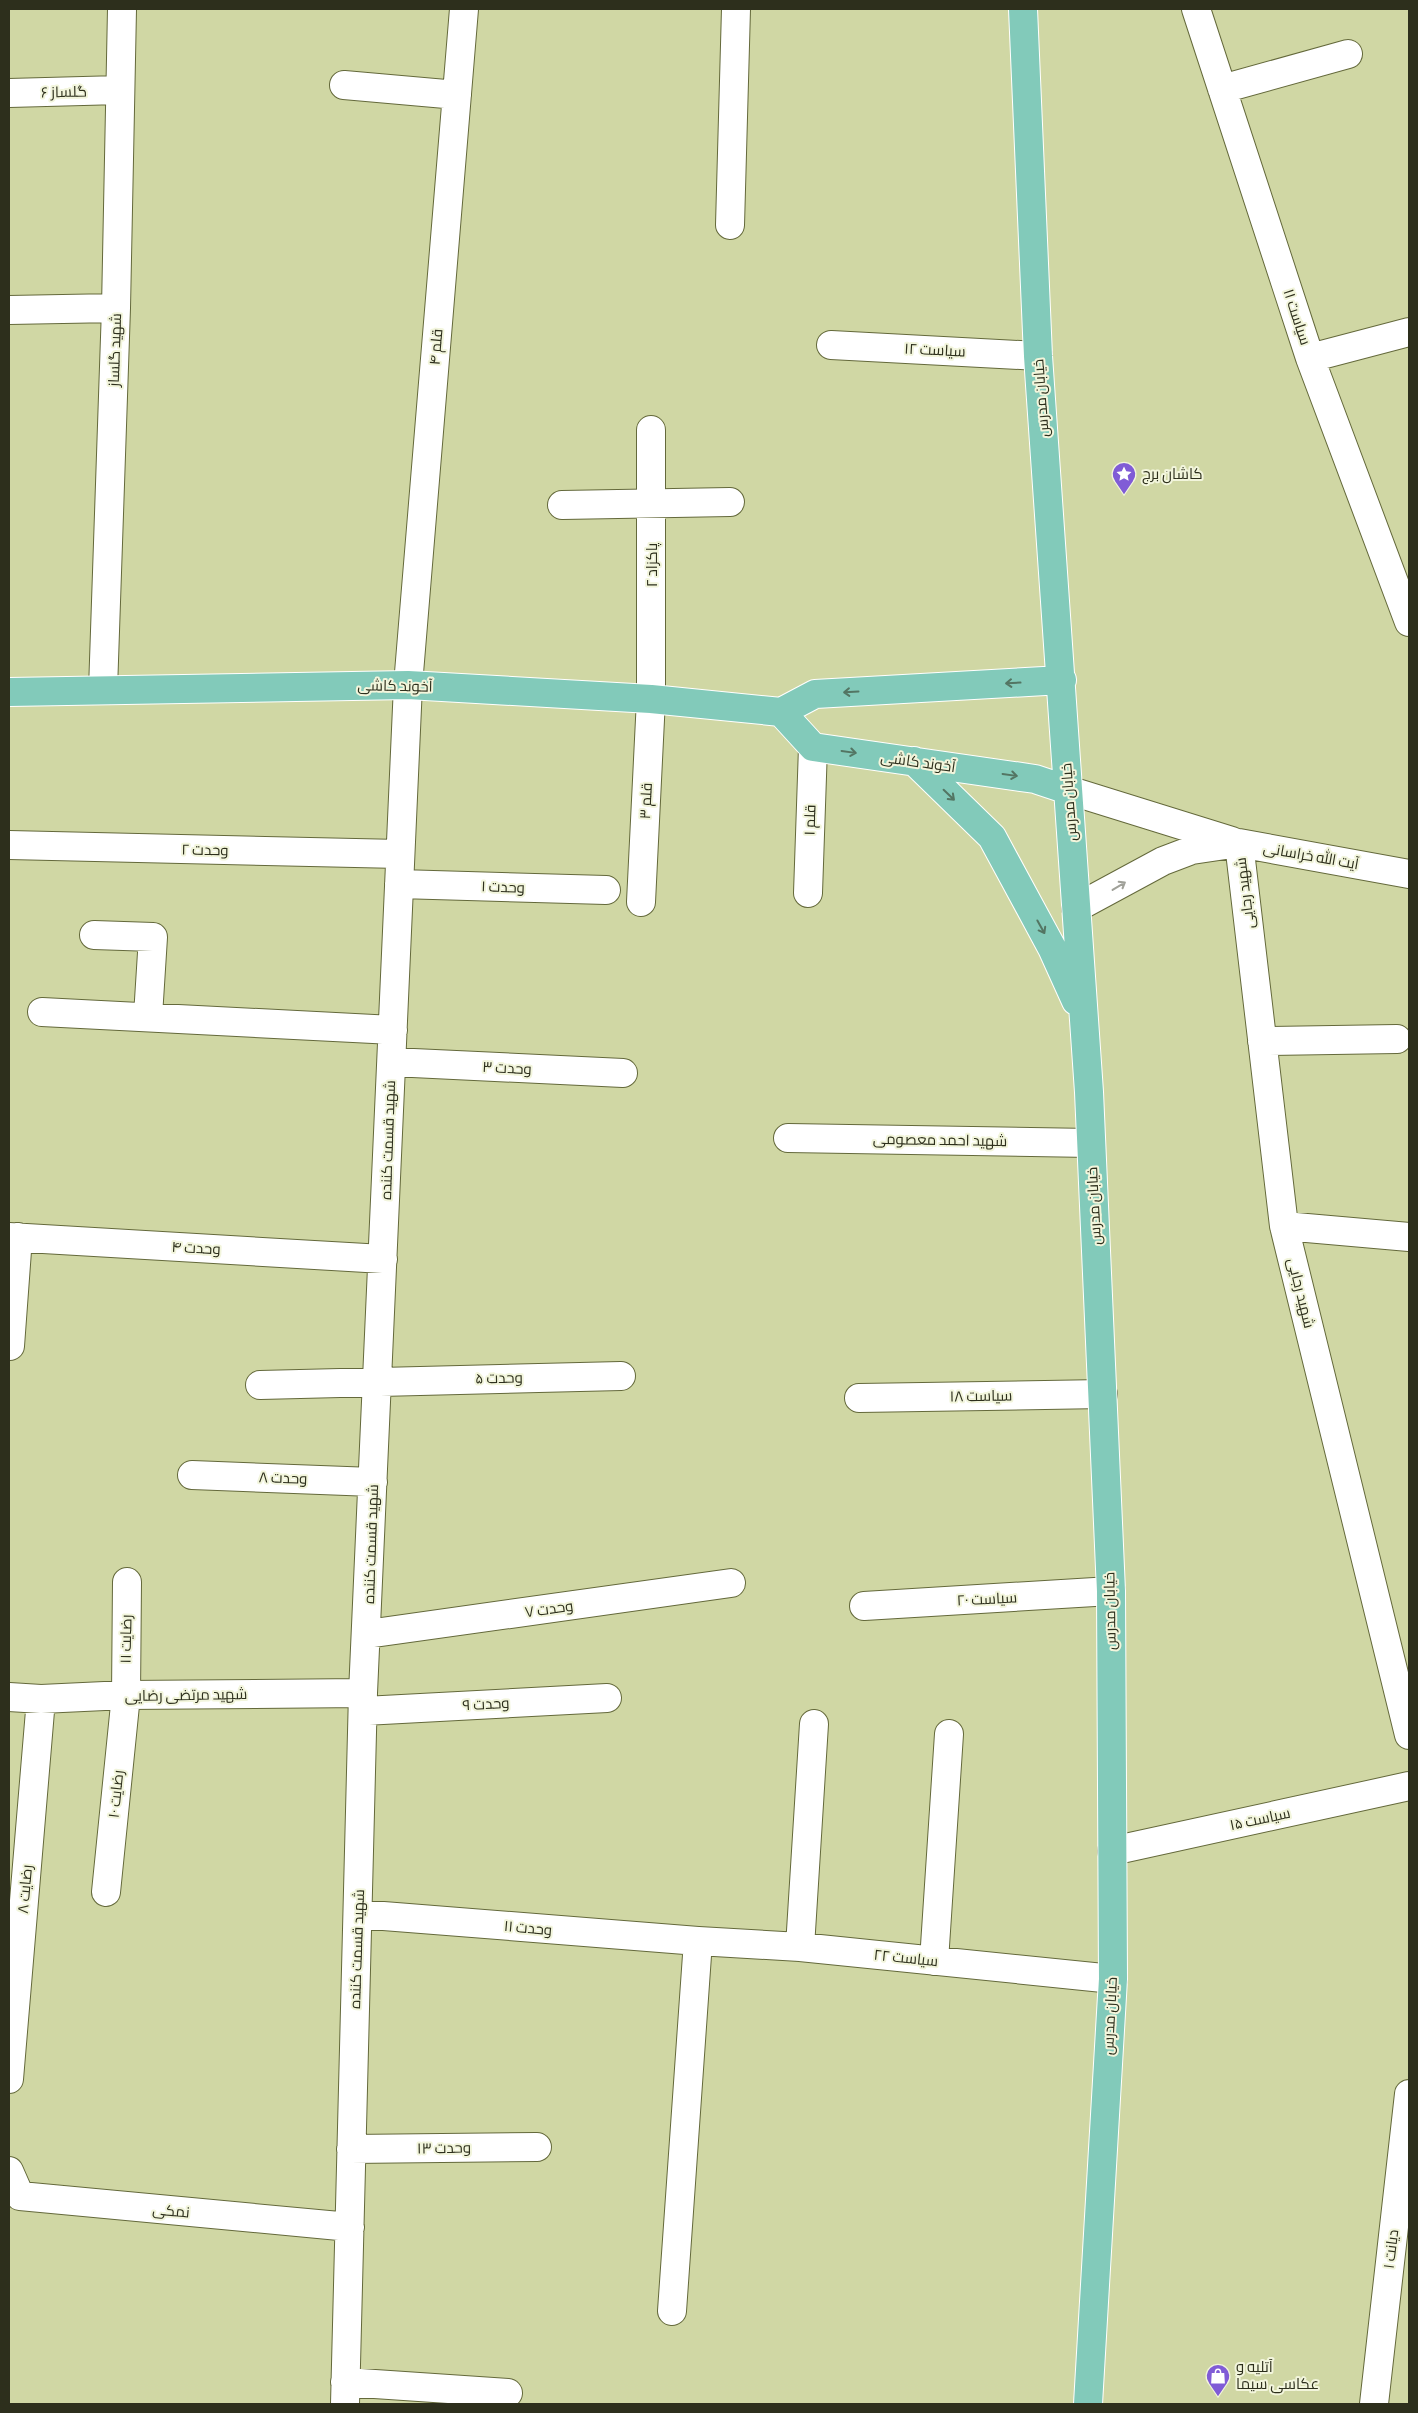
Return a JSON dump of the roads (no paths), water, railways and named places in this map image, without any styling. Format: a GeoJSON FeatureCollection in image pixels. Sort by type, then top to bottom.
{"type":"FeatureCollection","features":[{"type":"Feature","properties":{"kind":"main road","name":"خیابان مدرس"},"geometry":{"type":"LineString","coordinates":[[1024,9],[1038,356],[1084,1017],[1111,1591],[1113,1979],[1088,2404]]}},
{"type":"Feature","properties":{"kind":"main road"},"geometry":{"type":"LineString","coordinates":[[812,747],[781,712],[815,694],[1062,680]]}},
{"type":"Feature","properties":{"kind":"main road","name":"آخوند کاشی"},"geometry":{"type":"LineString","coordinates":[[9,692],[408,685],[651,699],[781,712]]}},
{"type":"Feature","properties":{"kind":"main road","name":"آخوند کاشی"},"geometry":{"type":"LineString","coordinates":[[812,747],[1035,779],[1068,790]]}},
{"type":"Feature","properties":{"kind":"main road"},"geometry":{"type":"LineString","coordinates":[[914,762],[992,837],[1052,948],[1084,1017]]}},
{"type":"Feature","properties":{"kind":"street","name":"شهید گلساز"},"geometry":{"type":"LineString","coordinates":[[103,690],[116,308],[122,9]]}},
{"type":"Feature","properties":{"kind":"street","name":"قلم ۴"},"geometry":{"type":"LineString","coordinates":[[408,685],[464,9]]}},
{"type":"Feature","properties":{"kind":"street"},"geometry":{"type":"LineString","coordinates":[[730,225],[736,9]]}},
{"type":"Feature","properties":{"kind":"street","name":"سیاست ۱۱"},"geometry":{"type":"LineString","coordinates":[[1196,9],[1310,358],[1409,622]]}},
{"type":"Feature","properties":{"kind":"street"},"geometry":{"type":"LineString","coordinates":[[1222,89],[1348,54]]}},
{"type":"Feature","properties":{"kind":"street"},"geometry":{"type":"LineString","coordinates":[[344,85],[456,95]]}},
{"type":"Feature","properties":{"kind":"street","name":"گلساز ۶"},"geometry":{"type":"LineString","coordinates":[[9,93],[120,90]]}},
{"type":"Feature","properties":{"kind":"street"},"geometry":{"type":"LineString","coordinates":[[9,310],[116,308]]}},
{"type":"Feature","properties":{"kind":"street"},"geometry":{"type":"LineString","coordinates":[[1310,358],[1409,332]]}},
{"type":"Feature","properties":{"kind":"street","name":"سیاست ۱۲"},"geometry":{"type":"LineString","coordinates":[[831,345],[1038,356]]}},
{"type":"Feature","properties":{"kind":"street","name":"پاکزاد ۲"},"geometry":{"type":"LineString","coordinates":[[651,430],[651,699]]}},
{"type":"Feature","properties":{"kind":"street"},"geometry":{"type":"LineString","coordinates":[[562,505],[730,502]]}},
{"type":"Feature","properties":{"kind":"street","name":"شهید قسمت کننده"},"geometry":{"type":"LineString","coordinates":[[345,2393],[363,1702],[408,685]]}},
{"type":"Feature","properties":{"kind":"street","name":"قلم ۳"},"geometry":{"type":"LineString","coordinates":[[641,902],[651,699]]}},
{"type":"Feature","properties":{"kind":"street","name":"قلم ۱"},"geometry":{"type":"LineString","coordinates":[[808,893],[812,747]]}},
{"type":"Feature","properties":{"kind":"street"},"geometry":{"type":"LineString","coordinates":[[1068,790],[1239,843]]}},
{"type":"Feature","properties":{"kind":"street","name":"آیت الله خراسانی"},"geometry":{"type":"LineString","coordinates":[[1076,908],[1163,861],[1192,850],[1239,843],[1409,874]]}},
{"type":"Feature","properties":{"kind":"street","name":"شهید رجایی"},"geometry":{"type":"LineString","coordinates":[[1239,843],[1284,1226],[1409,1735]]}},
{"type":"Feature","properties":{"kind":"street","name":"وحدت ۲"},"geometry":{"type":"LineString","coordinates":[[9,845],[400,854]]}},
{"type":"Feature","properties":{"kind":"street","name":"وحدت ۱"},"geometry":{"type":"LineString","coordinates":[[400,884],[606,890]]}},
{"type":"Feature","properties":{"kind":"street"},"geometry":{"type":"LineString","coordinates":[[94,935],[153,936],[148,1016]]}},
{"type":"Feature","properties":{"kind":"street"},"geometry":{"type":"LineString","coordinates":[[42,1012],[393,1030]]}},
{"type":"Feature","properties":{"kind":"street"},"geometry":{"type":"LineString","coordinates":[[1262,1041],[1397,1039]]}},
{"type":"Feature","properties":{"kind":"street","name":"وحدت ۳"},"geometry":{"type":"LineString","coordinates":[[392,1062],[623,1073]]}},
{"type":"Feature","properties":{"kind":"street","name":"شهید احمد معصومی"},"geometry":{"type":"LineString","coordinates":[[788,1138],[1091,1143]]}},
{"type":"Feature","properties":{"kind":"street"},"geometry":{"type":"LineString","coordinates":[[1284,1226],[1409,1237]]}},
{"type":"Feature","properties":{"kind":"street"},"geometry":{"type":"LineString","coordinates":[[10,1346],[13,1237]]}},
{"type":"Feature","properties":{"kind":"street","name":"وحدت ۴"},"geometry":{"type":"LineString","coordinates":[[13,1237],[383,1258]]}},
{"type":"Feature","properties":{"kind":"street","name":"وحدت ۵"},"geometry":{"type":"LineString","coordinates":[[260,1385],[620,1376]]}},
{"type":"Feature","properties":{"kind":"street","name":"سیاست ۱۸"},"geometry":{"type":"LineString","coordinates":[[858,1398],[1103,1394]]}},
{"type":"Feature","properties":{"kind":"street","name":"وحدت ۸"},"geometry":{"type":"LineString","coordinates":[[192,1475],[373,1482]]}},
{"type":"Feature","properties":{"kind":"street","name":"رضایت ۱۱"},"geometry":{"type":"LineString","coordinates":[[126,1695],[127,1582]]}},
{"type":"Feature","properties":{"kind":"street","name":"وحدت ۷"},"geometry":{"type":"LineString","coordinates":[[367,1634],[731,1584]]}},
{"type":"Feature","properties":{"kind":"street","name":"سیاست ۲۰"},"geometry":{"type":"LineString","coordinates":[[864,1606],[1111,1591]]}},
{"type":"Feature","properties":{"kind":"street","name":"شهید مرتضی رضایی"},"geometry":{"type":"LineString","coordinates":[[9,1697],[41,1700],[126,1695],[363,1702]]}},
{"type":"Feature","properties":{"kind":"street","name":"رضایت ۱۰"},"geometry":{"type":"LineString","coordinates":[[106,1892],[126,1695]]}},
{"type":"Feature","properties":{"kind":"street","name":"وحدت ۹"},"geometry":{"type":"LineString","coordinates":[[363,1702],[607,1698]]}},
{"type":"Feature","properties":{"kind":"street","name":"رضایت ۸"},"geometry":{"type":"LineString","coordinates":[[9,2080],[41,1700]]}},
{"type":"Feature","properties":{"kind":"street"},"geometry":{"type":"LineString","coordinates":[[800,1947],[814,1724]]}},
{"type":"Feature","properties":{"kind":"street"},"geometry":{"type":"LineString","coordinates":[[934,1961],[949,1734]]}},
{"type":"Feature","properties":{"kind":"street","name":"سیاست ۱۵"},"geometry":{"type":"LineString","coordinates":[[1112,1851],[1409,1786]]}},
{"type":"Feature","properties":{"kind":"street","name":"وحدت ۱۱"},"geometry":{"type":"LineString","coordinates":[[358,1914],[698,1941]]}},
{"type":"Feature","properties":{"kind":"street"},"geometry":{"type":"LineString","coordinates":[[672,2311],[698,1941]]}},
{"type":"Feature","properties":{"kind":"street","name":"سیاست ۲۲"},"geometry":{"type":"LineString","coordinates":[[698,1941],[800,1947],[1113,1979]]}},
{"type":"Feature","properties":{"kind":"street","name":"دیانت ۱"},"geometry":{"type":"LineString","coordinates":[[1374,2404],[1409,2094]]}},
{"type":"Feature","properties":{"kind":"street","name":"وحدت ۱۳"},"geometry":{"type":"LineString","coordinates":[[352,2149],[538,2147]]}},
{"type":"Feature","properties":{"kind":"street","name":"نمکی"},"geometry":{"type":"LineString","coordinates":[[9,2171],[20,2196],[350,2228]]}},
{"type":"Feature","properties":{"kind":"street"},"geometry":{"type":"LineString","coordinates":[[345,2393],[508,2393]]}},
{"type":"Feature","properties":{"kind":"place","name":"کاشان برج"},"geometry":{"type":"Point","coordinates":[1124,495]}},
{"type":"Feature","properties":{"kind":"place","name":"آتلیه و عکاسی سیما"},"geometry":{"type":"Point","coordinates":[1218,2397]}}]}
